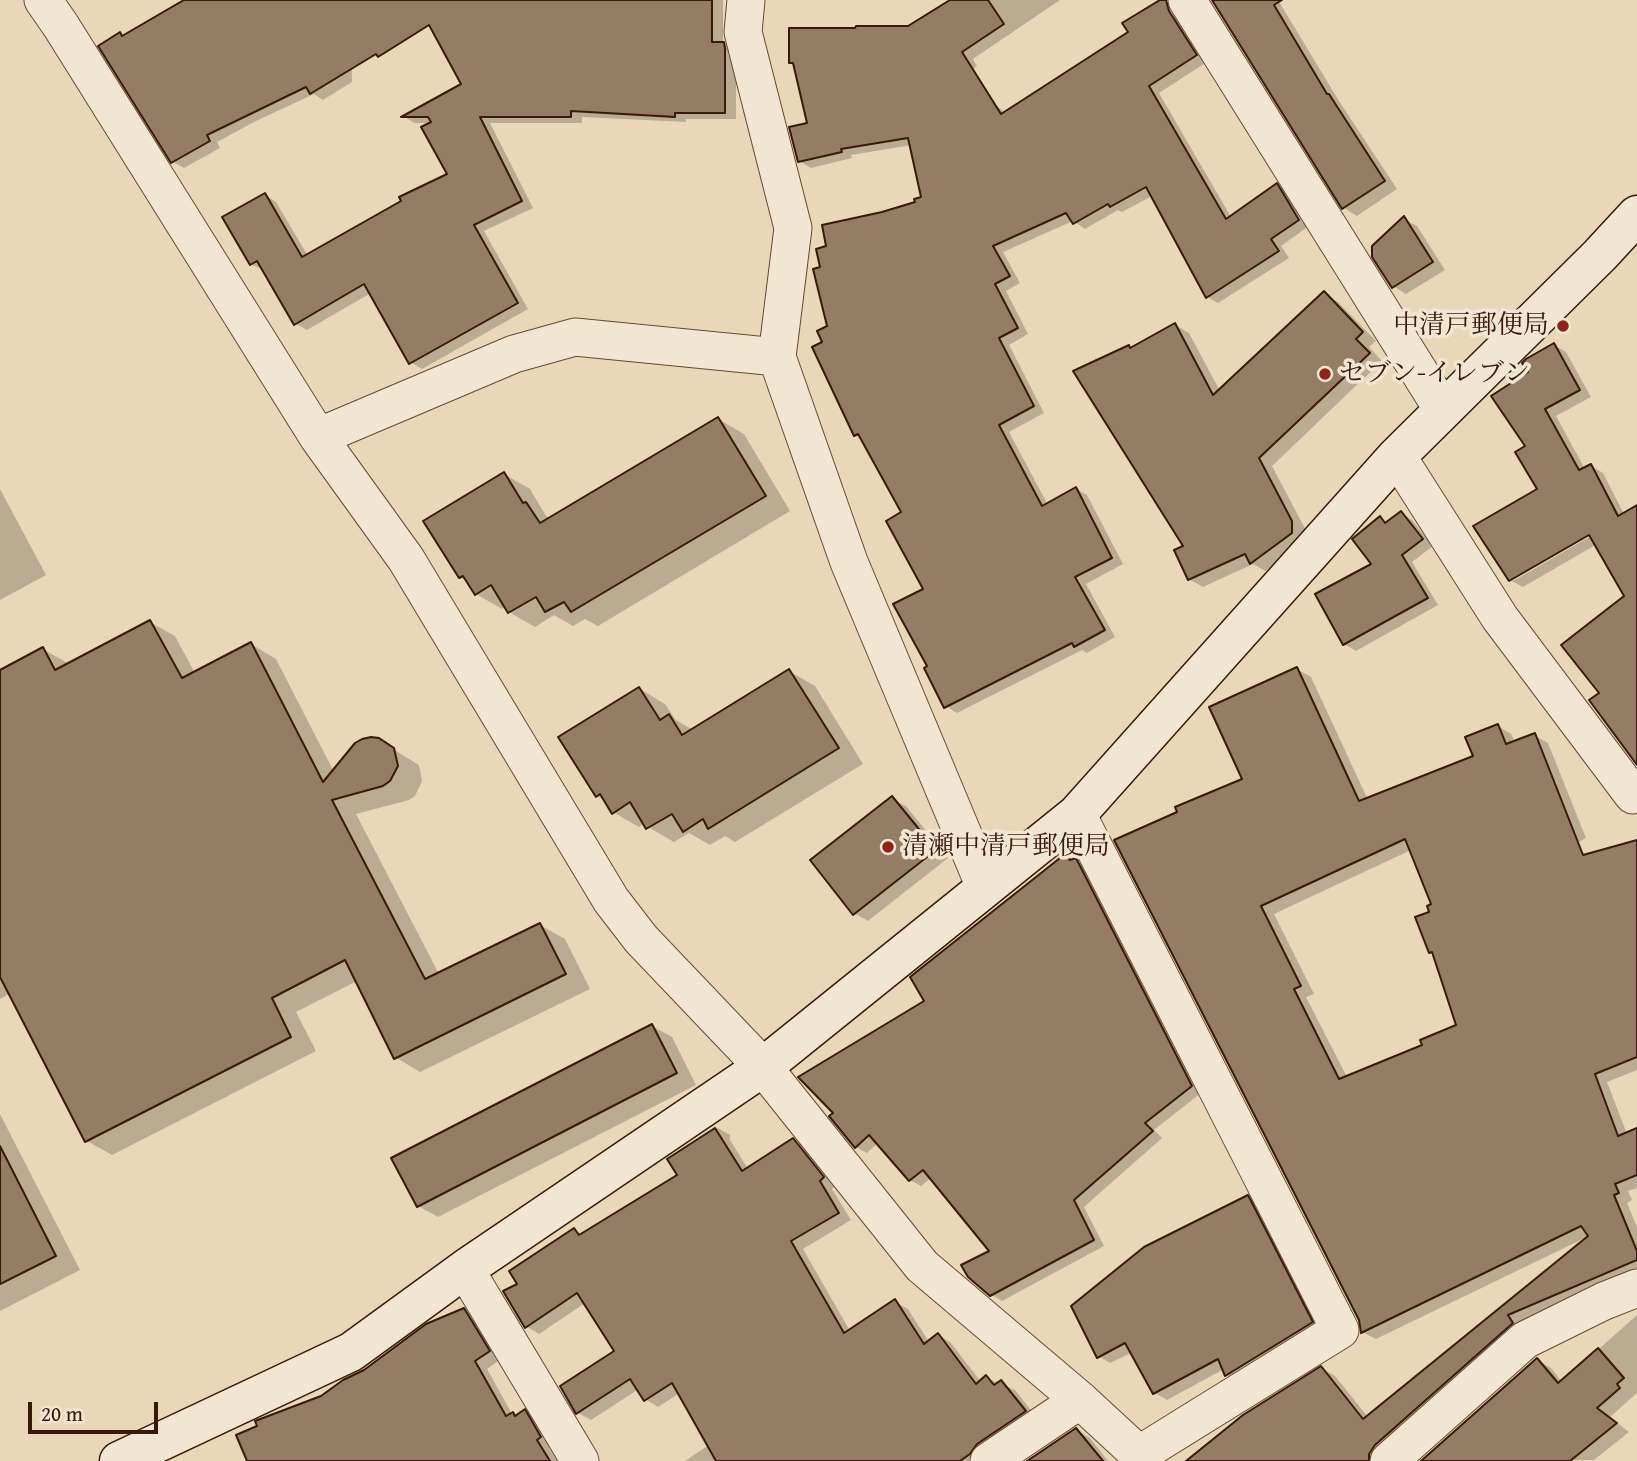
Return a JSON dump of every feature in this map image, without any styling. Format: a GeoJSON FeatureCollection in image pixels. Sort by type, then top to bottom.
{"type":"FeatureCollection","features":[{"type":"Feature","properties":{"kind":"street"},"geometry":{"type":"LineString","coordinates":[[43,0],[318,437],[406,559],[611,900],[641,939],[763,1067],[922,1266],[1143,1457],[1340,1330],[1077,814]]}},
{"type":"Feature","properties":{"kind":"street"},"geometry":{"type":"LineString","coordinates":[[746,0],[743,32],[793,228],[777,357],[849,562],[985,887]]}},
{"type":"Feature","properties":{"kind":"street"},"geometry":{"type":"LineString","coordinates":[[1187,0],[1443,410]]}},
{"type":"Feature","properties":{"kind":"street"},"geometry":{"type":"LineString","coordinates":[[119,1461],[351,1353],[465,1269],[763,1067],[1077,814],[1397,456],[1637,215]]}},
{"type":"Feature","properties":{"kind":"street"},"geometry":{"type":"LineString","coordinates":[[318,437],[514,354],[575,337],[777,357]]}},
{"type":"Feature","properties":{"kind":"street"},"geometry":{"type":"LineString","coordinates":[[1397,456],[1500,618],[1633,795],[1637,794]]}},
{"type":"Feature","properties":{"kind":"street"},"geometry":{"type":"LineString","coordinates":[[465,1269],[580,1461]]}},
{"type":"Feature","properties":{"kind":"street"},"geometry":{"type":"LineString","coordinates":[[1389,1461],[1525,1340],[1604,1301],[1637,1288]]}},
{"type":"Feature","properties":{"kind":"street"},"geometry":{"type":"LineString","coordinates":[[989,1461],[1080,1400]]}},
{"type":"Feature","properties":{"kind":"building"},"geometry":{"type":"Polygon","coordinates":[[[184,0],[712,0],[712,42],[724,42],[725,48],[725,113],[675,113],[675,117],[571,111],[571,117],[480,117],[522,201],[474,225],[518,303],[409,364],[364,284],[294,325],[257,261],[250,265],[222,217],[265,193],[302,257],[401,201],[399,197],[447,174],[421,127],[431,122],[428,117],[401,117],[461,84],[429,25],[378,57],[376,54],[310,94],[306,87],[207,135],[210,141],[171,163],[98,46],[120,32],[122,36],[184,0]]]}},
{"type":"Feature","properties":{"kind":"building"},"geometry":{"type":"Polygon","coordinates":[[[950,0],[988,0],[1004,24],[962,52],[1001,114],[1128,32],[1122,23],[1160,0],[1166,0],[1169,11],[1197,55],[1149,86],[1226,219],[1277,183],[1299,220],[1271,239],[1279,251],[1206,298],[1146,187],[1073,224],[1066,213],[993,246],[1010,276],[995,284],[1018,328],[999,338],[1034,406],[999,425],[1042,506],[1076,487],[1112,558],[1075,577],[1105,630],[1074,647],[1072,643],[944,708],[924,668],[927,666],[893,604],[923,589],[886,521],[901,512],[858,434],[854,436],[812,347],[822,342],[817,331],[827,326],[813,269],[820,267],[816,249],[826,246],[822,225],[882,212],[915,202],[914,199],[921,197],[908,138],[841,149],[842,152],[798,162],[789,127],[807,123],[793,63],[789,63],[789,28],[908,26],[950,0]]]}},
{"type":"Feature","properties":{"kind":"building"},"geometry":{"type":"Polygon","coordinates":[[[1212,0],[1282,0],[1274,5],[1327,94],[1385,181],[1342,209],[1212,0]]]}},
{"type":"Feature","properties":{"kind":"building"},"geometry":{"type":"Polygon","coordinates":[[[1404,216],[1433,262],[1392,288],[1372,257],[1372,246],[1404,216]]]}},
{"type":"Feature","properties":{"kind":"building"},"geometry":{"type":"Polygon","coordinates":[[[1324,291],[1363,332],[1356,339],[1370,353],[1259,458],[1292,521],[1292,533],[1250,564],[1245,554],[1188,580],[1174,550],[1183,546],[1073,371],[1129,345],[1130,348],[1175,323],[1213,395],[1324,291]]]}},
{"type":"Feature","properties":{"kind":"building"},"geometry":{"type":"Polygon","coordinates":[[[1554,343],[1580,390],[1545,409],[1579,470],[1591,464],[1618,516],[1637,505],[1637,765],[1589,700],[1599,693],[1561,645],[1624,596],[1589,535],[1509,581],[1473,526],[1537,489],[1515,452],[1525,446],[1491,396],[1528,372],[1522,363],[1526,359],[1554,343]]]}},
{"type":"Feature","properties":{"kind":"building"},"geometry":{"type":"Polygon","coordinates":[[[718,417],[766,496],[571,612],[564,602],[545,612],[536,597],[508,613],[491,585],[475,595],[463,576],[459,578],[423,521],[504,472],[523,503],[526,502],[540,523],[718,417]]]}},
{"type":"Feature","properties":{"kind":"building"},"geometry":{"type":"Polygon","coordinates":[[[1401,511],[1423,539],[1402,555],[1428,598],[1343,645],[1315,594],[1371,564],[1352,539],[1380,516],[1385,523],[1401,511]]]}},
{"type":"Feature","properties":{"kind":"building"},"geometry":{"type":"Polygon","coordinates":[[[150,620],[182,678],[251,642],[323,782],[355,743],[362,739],[379,738],[394,748],[398,766],[390,781],[383,786],[332,800],[425,979],[540,923],[566,974],[394,1059],[345,960],[272,998],[291,1037],[85,1142],[0,977],[0,670],[43,647],[55,670],[150,620]]]}},
{"type":"Feature","properties":{"kind":"building"},"geometry":{"type":"Polygon","coordinates":[[[1297,667],[1359,801],[1473,756],[1465,737],[1498,724],[1506,744],[1535,733],[1583,855],[1637,840],[1637,1057],[1595,1074],[1618,1136],[1637,1128],[1637,1175],[1615,1184],[1619,1193],[1614,1195],[1637,1251],[1637,1260],[1508,1315],[1513,1323],[1375,1445],[1369,1454],[1369,1461],[1186,1461],[1243,1415],[1321,1366],[1363,1419],[1588,1236],[1581,1226],[1361,1333],[1359,1320],[1114,840],[1177,812],[1175,807],[1242,779],[1209,707],[1297,667]],[[1405,839],[1261,906],[1301,986],[1294,989],[1339,1079],[1422,1045],[1420,1040],[1456,1025],[1432,952],[1429,953],[1415,917],[1429,912],[1427,906],[1431,904],[1405,839]]]}},
{"type":"Feature","properties":{"kind":"building"},"geometry":{"type":"Polygon","coordinates":[[[789,669],[839,748],[708,829],[703,819],[683,832],[672,814],[646,829],[630,802],[612,814],[600,794],[596,797],[558,737],[639,687],[660,720],[669,714],[682,735],[789,669]]]}},
{"type":"Feature","properties":{"kind":"building"},"geometry":{"type":"Polygon","coordinates":[[[892,796],[936,850],[853,915],[810,860],[892,796]]]}},
{"type":"Feature","properties":{"kind":"building"},"geometry":{"type":"Polygon","coordinates":[[[1065,854],[1070,860],[1076,858],[1192,1086],[1145,1123],[1153,1131],[1074,1200],[1094,1240],[990,1296],[968,1277],[961,1265],[989,1251],[923,1170],[909,1181],[869,1135],[855,1148],[829,1116],[833,1113],[798,1077],[924,1001],[910,977],[1065,854]]]}},
{"type":"Feature","properties":{"kind":"building"},"geometry":{"type":"Polygon","coordinates":[[[652,1024],[677,1073],[417,1207],[391,1158],[652,1024]]]}},
{"type":"Feature","properties":{"kind":"building"},"geometry":{"type":"Polygon","coordinates":[[[715,1128],[742,1171],[793,1138],[824,1177],[820,1181],[839,1213],[791,1241],[844,1333],[895,1299],[924,1344],[938,1333],[976,1384],[986,1375],[994,1385],[1001,1380],[1026,1411],[977,1444],[970,1454],[960,1461],[716,1461],[672,1383],[644,1401],[630,1379],[576,1414],[560,1386],[614,1351],[577,1293],[525,1328],[503,1291],[517,1284],[509,1271],[574,1228],[579,1235],[677,1175],[667,1159],[715,1128]]]}},
{"type":"Feature","properties":{"kind":"building"},"geometry":{"type":"Polygon","coordinates":[[[0,1146],[56,1256],[0,1284],[0,1146]]]}},
{"type":"Feature","properties":{"kind":"building"},"geometry":{"type":"Polygon","coordinates":[[[1248,1195],[1313,1322],[1225,1376],[1218,1359],[1153,1394],[1125,1343],[1097,1358],[1071,1306],[1144,1247],[1248,1195]]]}},
{"type":"Feature","properties":{"kind":"building"},"geometry":{"type":"Polygon","coordinates":[[[464,1308],[490,1351],[475,1361],[506,1416],[513,1412],[515,1416],[525,1409],[541,1437],[537,1440],[550,1461],[247,1461],[236,1435],[257,1426],[255,1421],[321,1396],[343,1380],[364,1370],[426,1324],[464,1308]]]}},
{"type":"Feature","properties":{"kind":"building"},"geometry":{"type":"Polygon","coordinates":[[[1598,1348],[1624,1378],[1617,1384],[1620,1388],[1597,1408],[1617,1423],[1570,1461],[1421,1461],[1537,1358],[1558,1383],[1598,1348]]]}},
{"type":"Feature","properties":{"kind":"building"},"geometry":{"type":"Polygon","coordinates":[[[1076,1428],[1103,1461],[1027,1461],[1076,1428]]]}},
{"type":"Feature","properties":{"kind":"place","name":"中清戸郵便局"},"geometry":{"type":"Point","coordinates":[1563,326]}},
{"type":"Feature","properties":{"kind":"place","name":"セブン-イレブン"},"geometry":{"type":"Point","coordinates":[1325,374]}},
{"type":"Feature","properties":{"kind":"place","name":"清瀬中清戸郵便局"},"geometry":{"type":"Point","coordinates":[888,847]}}]}
